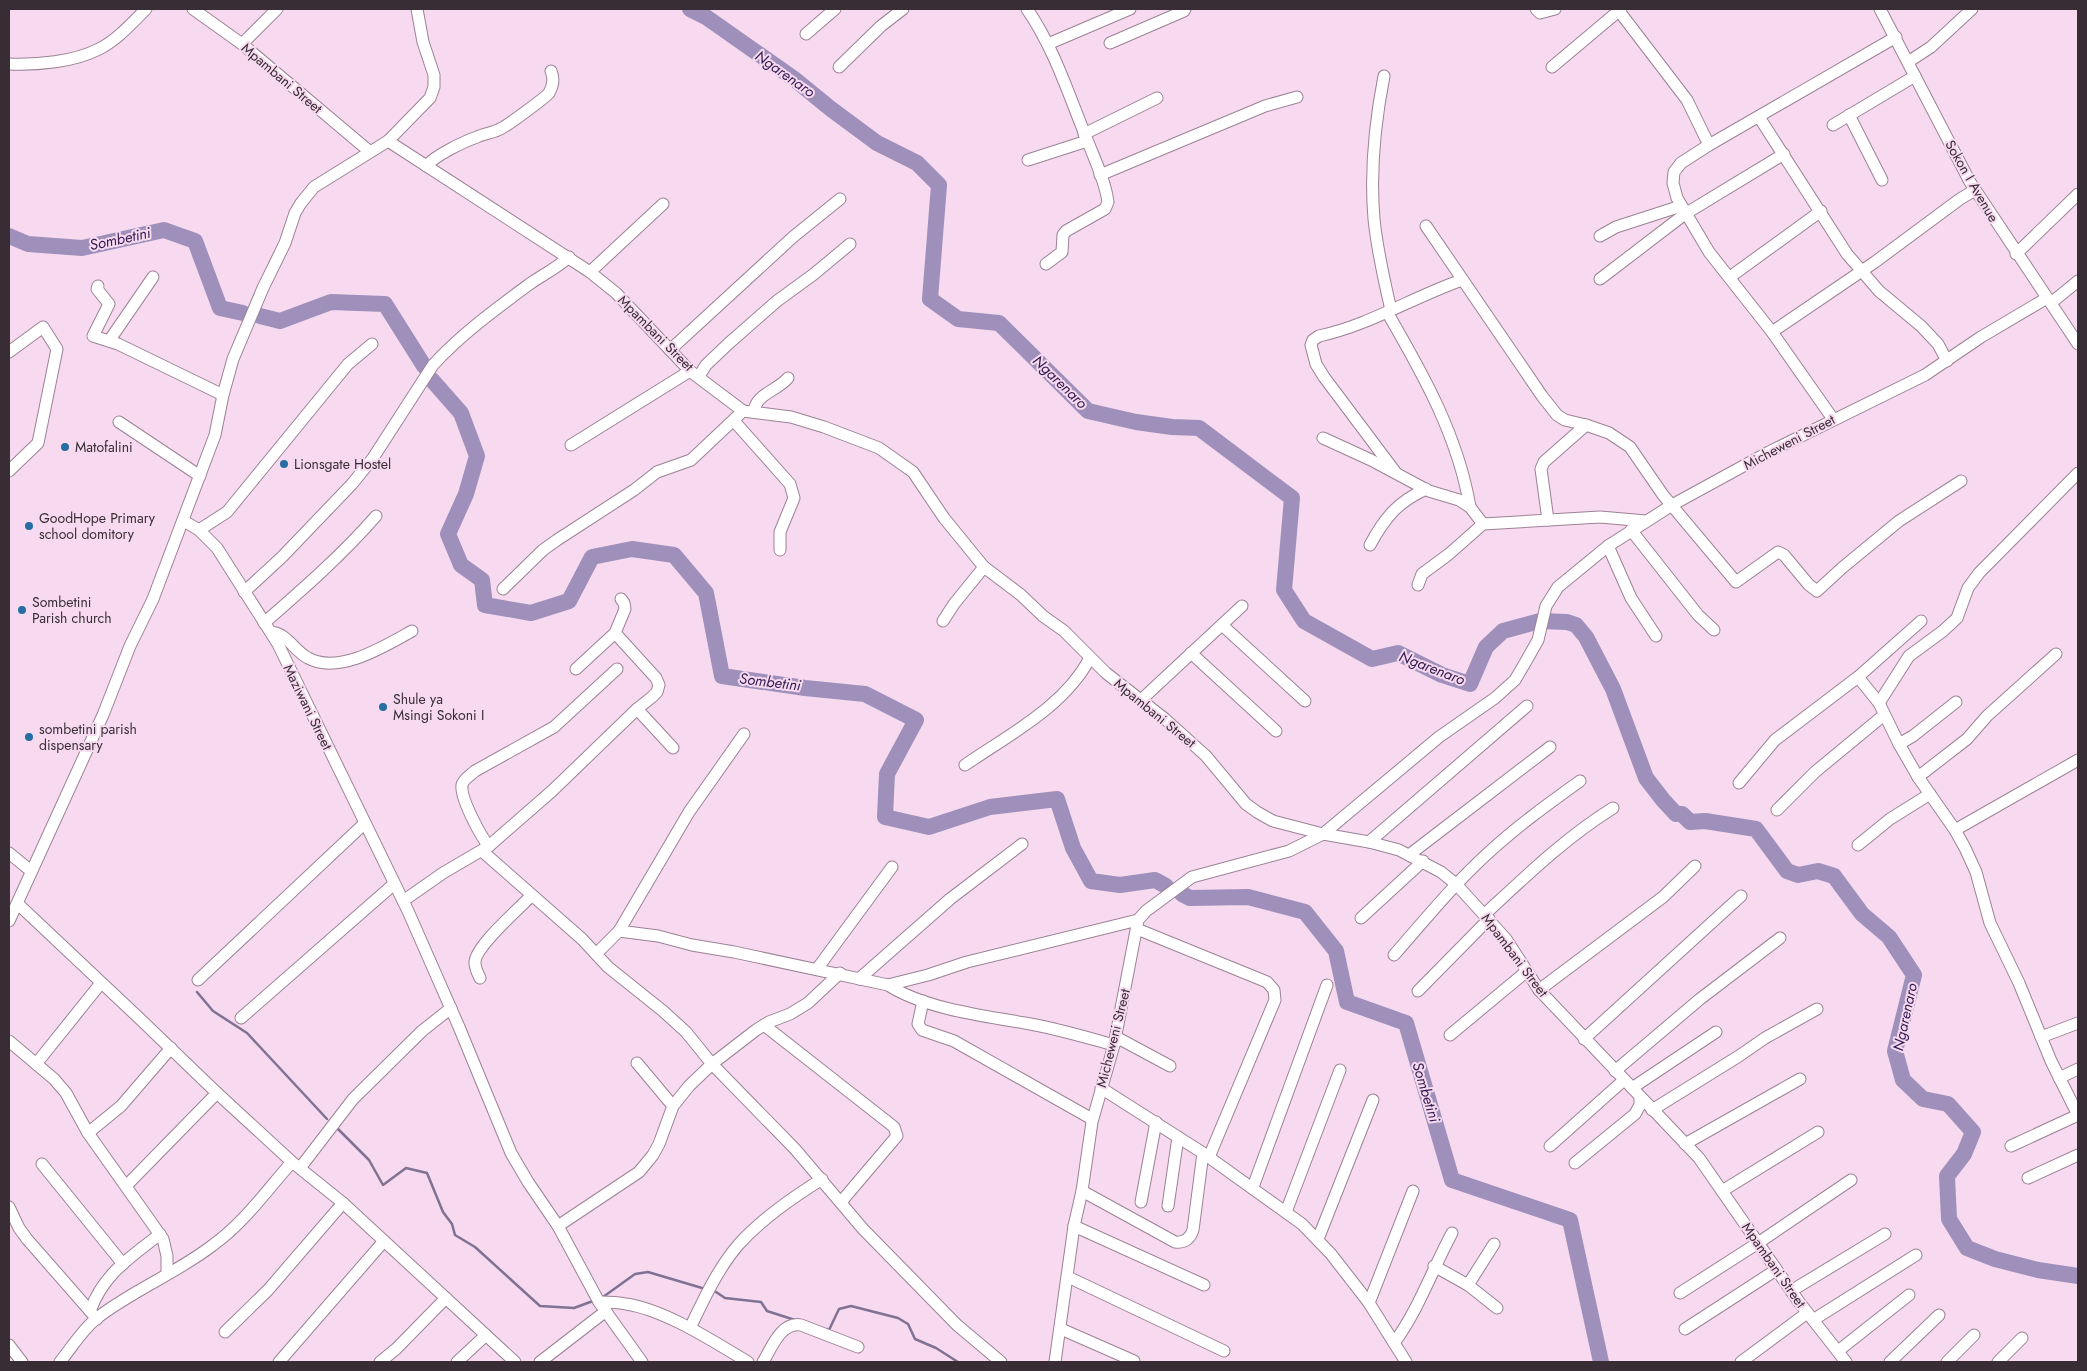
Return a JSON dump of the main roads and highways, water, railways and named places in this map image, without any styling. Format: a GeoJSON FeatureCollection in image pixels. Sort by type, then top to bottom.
{"type":"FeatureCollection","features":[{"type":"Feature","properties":{"kind":"waterway","name":"Ngarenaro"},"geometry":{"type":"LineString","coordinates":[[690,9],[706,17],[793,78],[877,143],[917,163],[939,185],[930,299],[958,319],[999,323],[1088,411],[1136,422],[1172,427],[1199,428],[1292,498],[1284,590],[1304,621],[1372,659],[1398,653],[1442,675],[1470,684],[1486,647],[1503,631],[1540,621],[1567,622],[1576,625],[1586,637],[1613,689],[1646,778],[1676,814],[1682,814],[1690,822],[1705,821],[1756,829],[1787,871],[1798,875],[1818,871],[1834,876],[1862,914],[1889,937],[1914,975],[1895,1051],[1903,1080],[1923,1099],[1948,1104],[1973,1132],[1964,1154],[1947,1176],[1949,1219],[1967,1248],[1995,1259],[2038,1270],[2078,1276]]}},
{"type":"Feature","properties":{"kind":"waterway","name":"Sombetini"},"geometry":{"type":"LineString","coordinates":[[9,236],[28,244],[82,248],[164,230],[195,241],[220,308],[243,313]]}},
{"type":"Feature","properties":{"kind":"waterway","name":"Sombetini"},"geometry":{"type":"LineString","coordinates":[[260,316],[280,321],[331,302],[385,304],[424,366]]}},
{"type":"Feature","properties":{"kind":"waterway","name":"Sombetini"},"geometry":{"type":"LineString","coordinates":[[432,380],[461,413],[477,456],[466,494],[448,534],[461,565],[482,580],[485,605],[531,613],[569,601],[592,557],[632,549],[674,555],[706,593],[722,676],[805,688],[865,694],[916,720],[887,774],[885,817],[929,827],[990,807],[1057,799],[1073,848],[1091,881],[1120,885],[1155,880],[1166,886]]}},
{"type":"Feature","properties":{"kind":"waterway","name":"Sombetini"},"geometry":{"type":"LineString","coordinates":[[1182,894],[1190,898],[1248,897],[1305,912],[1336,951],[1347,1002],[1406,1023],[1452,1180],[1570,1220],[1601,1362]]}},
{"type":"Feature","properties":{"kind":"waterway"},"geometry":{"type":"LineString","coordinates":[[197,992],[213,1011],[247,1033],[327,1119]]}},
{"type":"Feature","properties":{"kind":"waterway"},"geometry":{"type":"LineString","coordinates":[[337,1128],[369,1160],[383,1185],[406,1168],[427,1173],[443,1212],[452,1224],[455,1235],[475,1247],[540,1306],[574,1308],[593,1301]]}},
{"type":"Feature","properties":{"kind":"waterway"},"geometry":{"type":"LineString","coordinates":[[603,1297],[635,1274],[648,1272],[702,1288]]}},
{"type":"Feature","properties":{"kind":"waterway"},"geometry":{"type":"LineString","coordinates":[[716,1292],[725,1298],[761,1302],[767,1311],[795,1320]]}},
{"type":"Feature","properties":{"kind":"waterway"},"geometry":{"type":"LineString","coordinates":[[827,1329],[829,1330],[839,1309],[851,1306],[898,1318],[908,1324],[915,1339],[936,1348],[958,1362]]}},
{"type":"Feature","properties":{"kind":"place","name":"Matofalini"},"geometry":{"type":"Point","coordinates":[65,447]}},
{"type":"Feature","properties":{"kind":"place","name":"Lionsgate Hostel"},"geometry":{"type":"Point","coordinates":[284,464]}},
{"type":"Feature","properties":{"kind":"place","name":"GoodHope Primary school domitory"},"geometry":{"type":"Point","coordinates":[29,526]}},
{"type":"Feature","properties":{"kind":"place","name":"Sombetini Parish church"},"geometry":{"type":"Point","coordinates":[22,610]}},
{"type":"Feature","properties":{"kind":"place","name":"Shule ya Msingi Sokoni I"},"geometry":{"type":"Point","coordinates":[383,707]}},
{"type":"Feature","properties":{"kind":"place","name":"sombetini parish dispensary"},"geometry":{"type":"Point","coordinates":[29,737]}}]}
